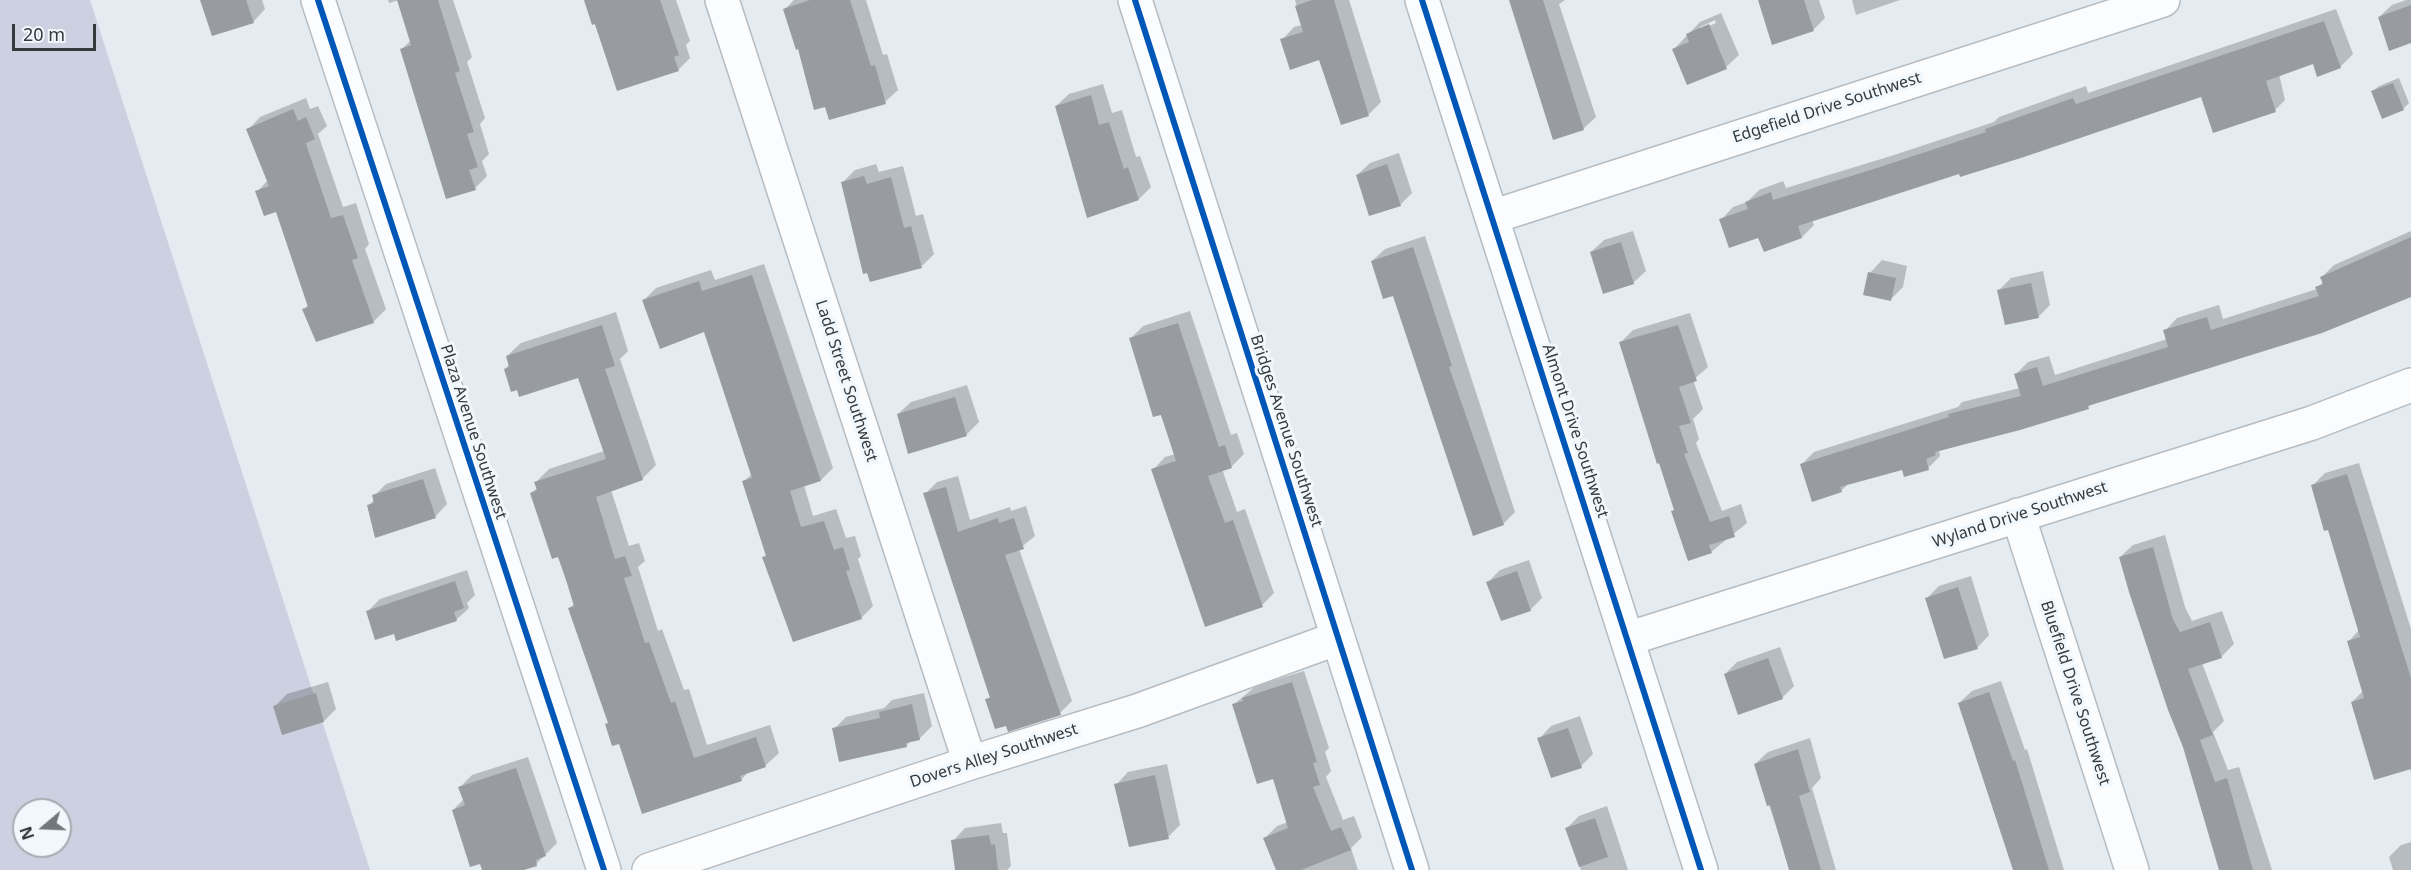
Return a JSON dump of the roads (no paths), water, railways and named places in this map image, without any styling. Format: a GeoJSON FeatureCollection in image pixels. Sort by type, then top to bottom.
{"type":"FeatureCollection","features":[{"type":"Feature","properties":{"kind":"street","name":"Plaza Avenue Southwest"},"geometry":{"type":"LineString","coordinates":[[318,0],[604,870]]}},
{"type":"Feature","properties":{"kind":"street","name":"Ladd Street Southwest"},"geometry":{"type":"LineString","coordinates":[[722,0],[970,763]]}},
{"type":"Feature","properties":{"kind":"street","name":"Bridges Avenue Southwest"},"geometry":{"type":"LineString","coordinates":[[1135,0],[1412,870]]}},
{"type":"Feature","properties":{"kind":"street","name":"Almont Drive Southwest"},"geometry":{"type":"LineString","coordinates":[[1422,0],[1701,870]]}},
{"type":"Feature","properties":{"kind":"street","name":"Edgefield Drive Southwest"},"geometry":{"type":"LineString","coordinates":[[1492,217],[2163,0]]}},
{"type":"Feature","properties":{"kind":"street","name":"Wyland Drive Southwest"},"geometry":{"type":"LineString","coordinates":[[1627,639],[2312,423],[2410,389]]}},
{"type":"Feature","properties":{"kind":"street","name":"Bluefield Drive Southwest"},"geometry":{"type":"LineString","coordinates":[[2018,515],[2132,870]]}},
{"type":"Feature","properties":{"kind":"street","name":"Dovers Alley Southwest"},"geometry":{"type":"LineString","coordinates":[[649,870],[970,763],[1137,711],[1338,638]]}}]}
